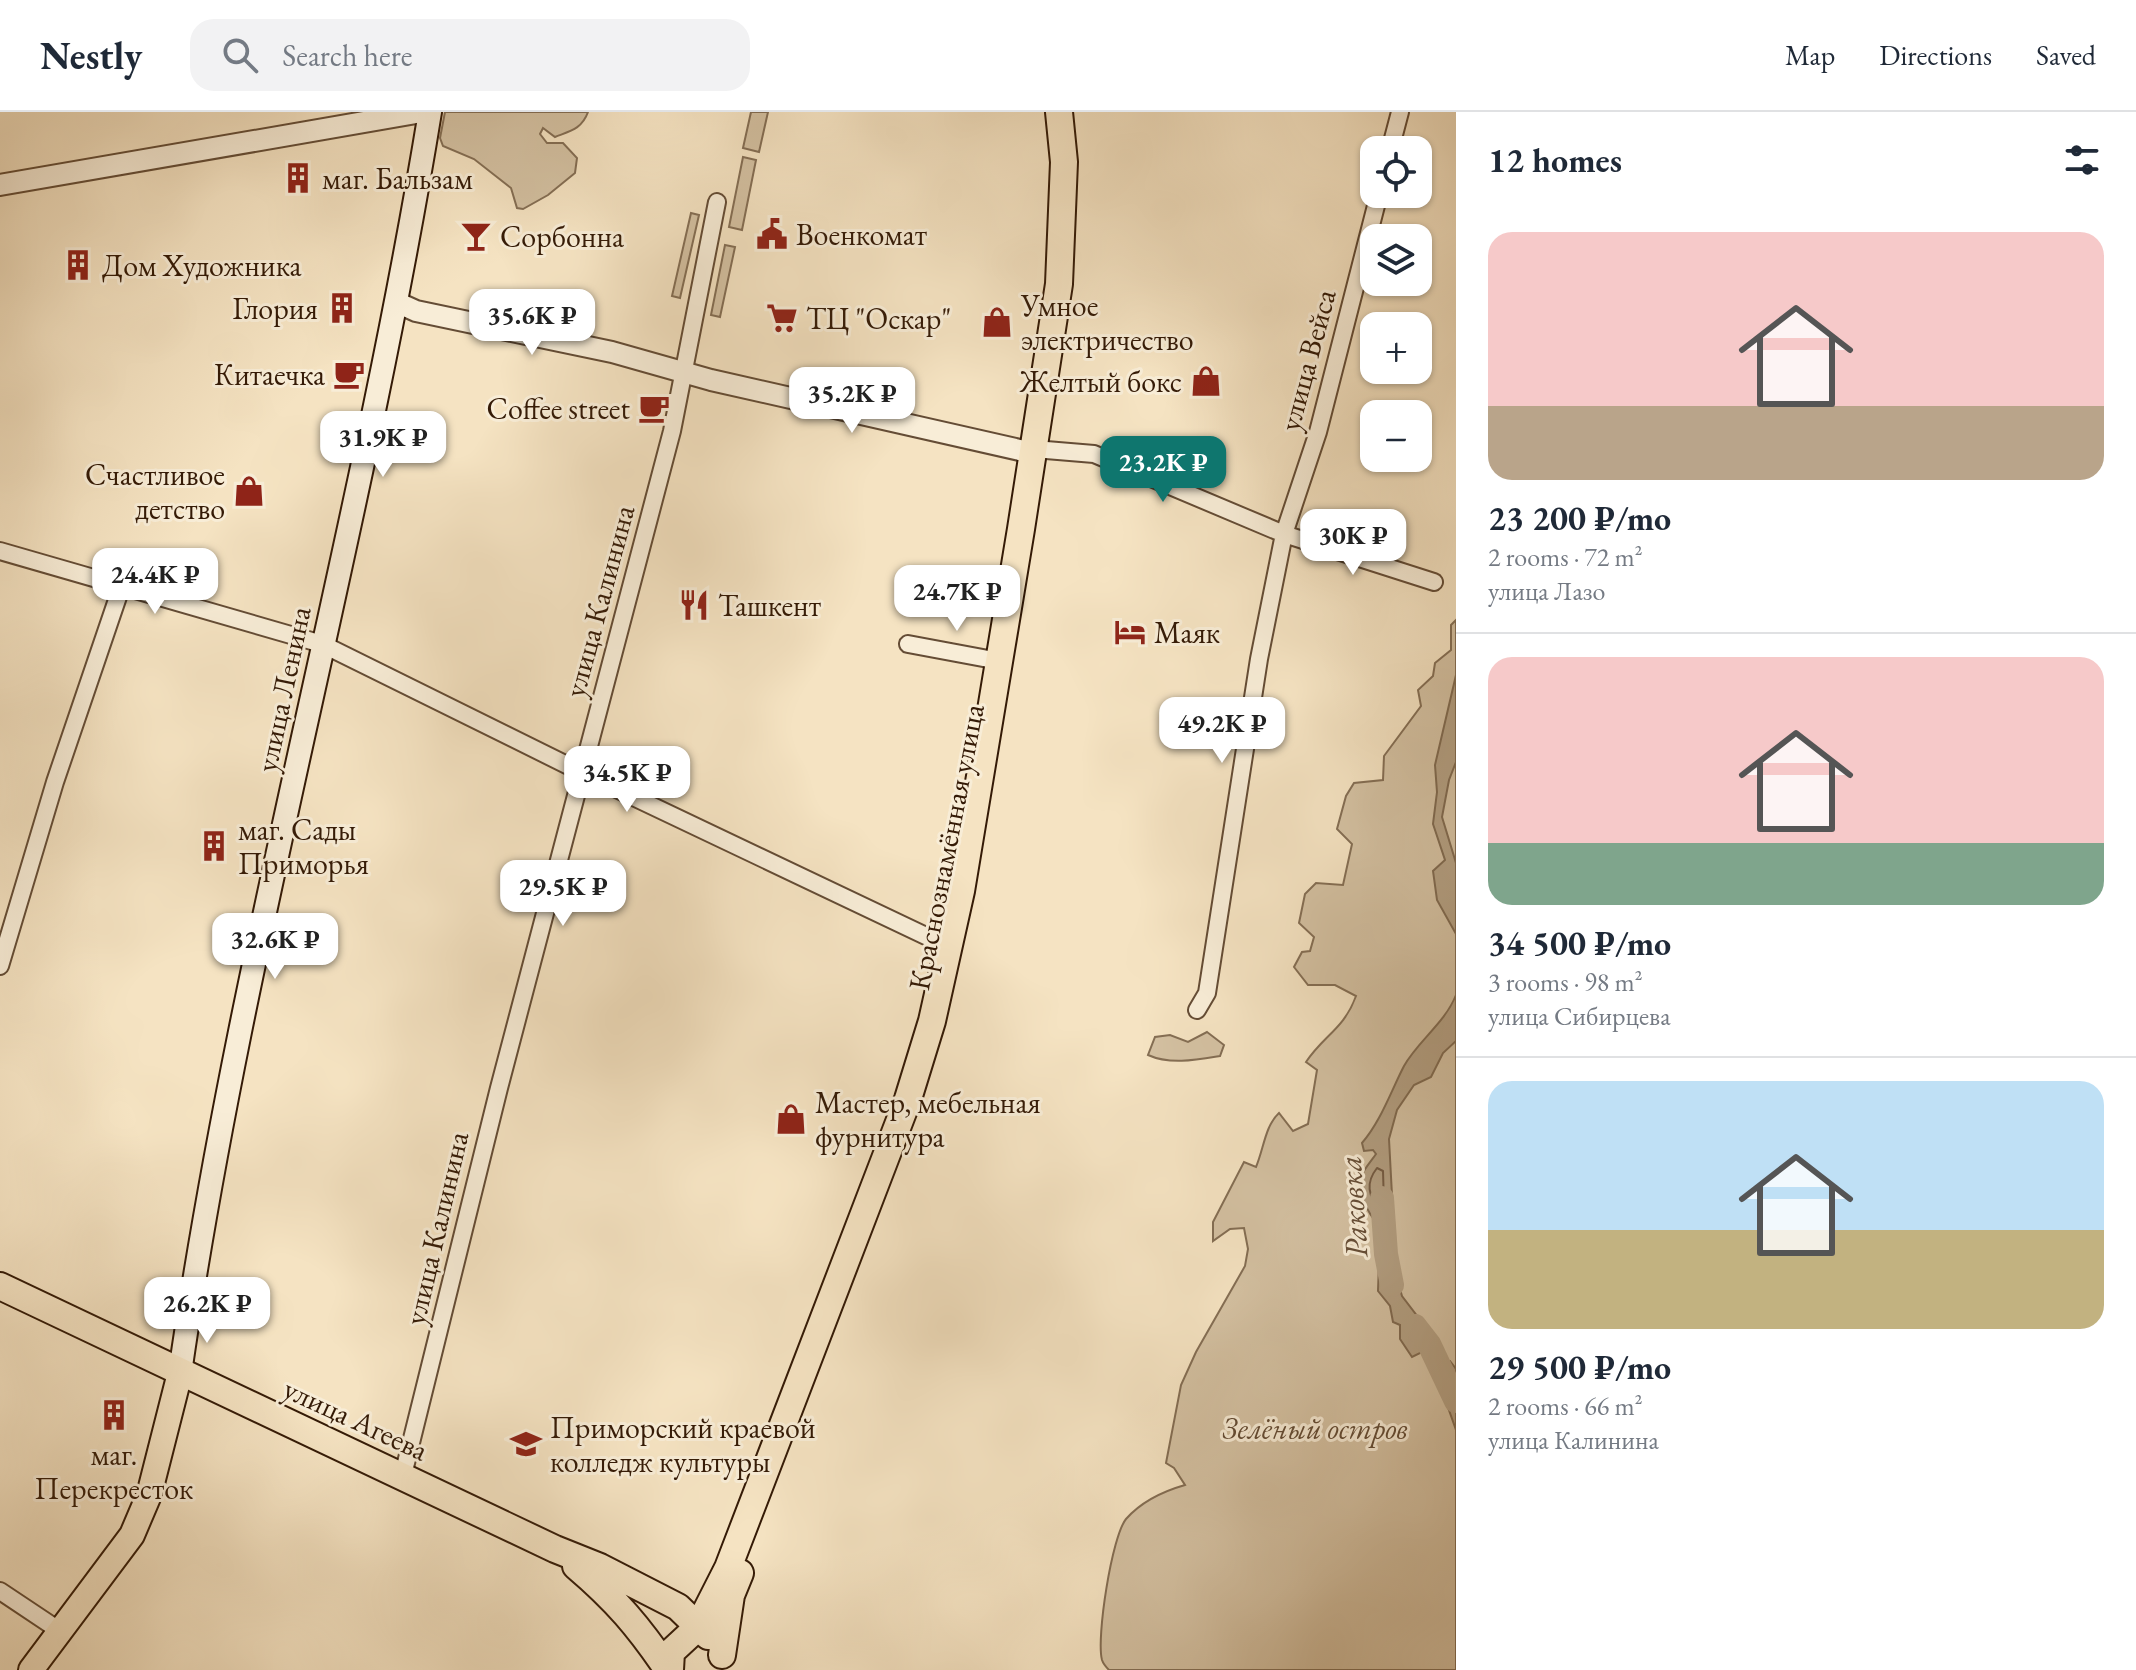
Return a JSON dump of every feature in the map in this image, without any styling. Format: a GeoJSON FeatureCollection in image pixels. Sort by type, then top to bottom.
{"type":"FeatureCollection","features":[{"type":"Feature","properties":{"kind":"highway","name":"Краснознамённая улица"},"geometry":{"type":"LineString","coordinates":[[1059,112],[1064,162],[1066,270]]}},
{"type":"Feature","properties":{"kind":"highway","name":"Краснознамённая улица"},"geometry":{"type":"LineString","coordinates":[[722,1663],[731,1595],[931,1068],[956,950],[1040,451],[1078,172],[1072,112]]}},
{"type":"Feature","properties":{"kind":"highway","name":"Краснознамённая улица"},"geometry":{"type":"LineString","coordinates":[[669,1670],[674,1647],[698,1627],[728,1568],[908,1099],[956,950],[964,876],[999,661],[1015,604]]}},
{"type":"Feature","properties":{"kind":"highway","name":"улица Агеева"},"geometry":{"type":"LineString","coordinates":[[0,1286],[555,1549],[600,1567],[678,1607],[716,1643],[722,1663]]}},
{"type":"Feature","properties":{"kind":"highway","name":"улица Агеева"},"geometry":{"type":"LineString","coordinates":[[555,1549],[608,1592],[645,1633],[669,1670]]}},
{"type":"Feature","properties":{"kind":"main road","name":"улица Ленина"},"geometry":{"type":"LineString","coordinates":[[180,1373],[255,965],[322,644],[349,536],[430,112]]}},
{"type":"Feature","properties":{"kind":"main road"},"geometry":{"type":"LineString","coordinates":[[31,1670],[132,1535],[149,1495],[180,1373]]}},
{"type":"Feature","properties":{"kind":"street"},"geometry":{"type":"LineString","coordinates":[[0,185],[422,112]]}},
{"type":"Feature","properties":{"kind":"street"},"geometry":{"type":"LineString","coordinates":[[1394,136],[1400,112]]}},
{"type":"Feature","properties":{"kind":"street","name":"улица Калинина"},"geometry":{"type":"LineString","coordinates":[[403,1475],[499,1088],[670,441],[717,202]]}},
{"type":"Feature","properties":{"kind":"street","name":"улица Вейса"},"geometry":{"type":"LineString","coordinates":[[1197,1010],[1207,993],[1259,659],[1284,534],[1318,432],[1375,208]]}},
{"type":"Feature","properties":{"kind":"street"},"geometry":{"type":"LineString","coordinates":[[396,302],[416,311],[612,352],[683,372],[1040,451],[1094,454],[1284,534],[1434,582]]}},
{"type":"Feature","properties":{"kind":"street"},"geometry":{"type":"LineString","coordinates":[[0,551],[322,644],[583,773],[956,950]]}},
{"type":"Feature","properties":{"kind":"street"},"geometry":{"type":"LineString","coordinates":[[0,966],[55,782],[122,585]]}},
{"type":"Feature","properties":{"kind":"street"},"geometry":{"type":"LineString","coordinates":[[908,644],[999,661]]}},
{"type":"Feature","properties":{"kind":"street"},"geometry":{"type":"LineString","coordinates":[[0,1591],[60,1631]]}},
{"type":"Feature","properties":{"kind":"green space"},"geometry":{"type":"Polygon","coordinates":[[[445,112],[588,112],[579,126],[570,131],[555,137],[543,128],[540,134],[547,143],[563,143],[577,158],[575,173],[548,195],[523,209],[517,208],[511,188],[474,159],[443,146],[440,138],[445,112]]]}},
{"type":"Feature","properties":{"kind":"green space"},"geometry":{"type":"Polygon","coordinates":[[[751,112],[768,112],[759,152],[743,148],[751,112]]]}},
{"type":"Feature","properties":{"kind":"green space"},"geometry":{"type":"Polygon","coordinates":[[[743,157],[756,160],[742,230],[729,227],[743,157]]]}},
{"type":"Feature","properties":{"kind":"green space"},"geometry":{"type":"Polygon","coordinates":[[[691,213],[699,215],[680,298],[672,296],[691,213]]]}},
{"type":"Feature","properties":{"kind":"green space"},"geometry":{"type":"Polygon","coordinates":[[[725,245],[735,247],[720,317],[711,315],[725,245]]]}},
{"type":"Feature","properties":{"kind":"green space","name":"Зелёный остров"},"geometry":{"type":"Polygon","coordinates":[[[1456,620],[1456,1670],[1109,1670],[1102,1660],[1101,1631],[1111,1565],[1121,1529],[1126,1519],[1146,1502],[1185,1485],[1174,1468],[1166,1463],[1181,1385],[1196,1352],[1245,1266],[1248,1249],[1244,1228],[1230,1229],[1213,1241],[1213,1222],[1244,1162],[1256,1167],[1274,1118],[1279,1113],[1293,1131],[1308,1124],[1317,1070],[1306,1062],[1340,1024],[1356,996],[1335,985],[1308,985],[1294,967],[1302,952],[1310,951],[1314,937],[1299,923],[1305,894],[1316,883],[1343,885],[1352,844],[1337,829],[1346,796],[1354,783],[1383,780],[1384,756],[1421,706],[1418,690],[1433,676],[1435,663],[1451,650],[1451,625],[1456,620]]]}},
{"type":"Feature","properties":{"kind":"green space"},"geometry":{"type":"Polygon","coordinates":[[[1207,1032],[1224,1045],[1220,1056],[1174,1061],[1148,1055],[1155,1037],[1170,1035],[1188,1042],[1207,1032]]]}},
{"type":"Feature","properties":{"kind":"water"},"geometry":{"type":"Polygon","coordinates":[[[1456,675],[1456,762],[1442,817],[1456,863],[1456,934],[1437,900],[1433,871],[1445,860],[1433,824],[1437,792],[1435,765],[1456,675]]]}},
{"type":"Feature","properties":{"kind":"water"},"geometry":{"type":"Polygon","coordinates":[[[1456,995],[1456,1041],[1443,1053],[1431,1077],[1414,1085],[1397,1110],[1389,1139],[1393,1214],[1385,1230],[1370,1214],[1363,1199],[1362,1174],[1376,1154],[1373,1150],[1364,1151],[1362,1143],[1380,1116],[1404,1066],[1456,995]]]}},
{"type":"Feature","properties":{"kind":"water"},"geometry":{"type":"Polygon","coordinates":[[[1386,1254],[1392,1261],[1402,1296],[1440,1346],[1433,1353],[1426,1350],[1412,1357],[1400,1339],[1400,1325],[1393,1322],[1390,1306],[1378,1291],[1379,1262],[1386,1254]]]}},
{"type":"Feature","properties":{"kind":"water"},"geometry":{"type":"Polygon","coordinates":[[[1450,1361],[1456,1369],[1456,1430],[1434,1378],[1438,1363],[1450,1361]]]}},
{"type":"Feature","properties":{"kind":"waterway","name":"Раковка"},"geometry":{"type":"LineString","coordinates":[[1382,1198],[1386,1254],[1392,1285]]}},
{"type":"Feature","properties":{"kind":"waterway","name":"Раковка"},"geometry":{"type":"LineString","coordinates":[[1415,1326],[1429,1344],[1456,1401]]}},
{"type":"Feature","properties":{"kind":"place","name":"маг. Бальзам"},"geometry":{"type":"Point","coordinates":[298,178]}},
{"type":"Feature","properties":{"kind":"place","name":"Военкомат"},"geometry":{"type":"Point","coordinates":[772,234]}},
{"type":"Feature","properties":{"kind":"place","name":"Сорбонна"},"geometry":{"type":"Point","coordinates":[476,236]}},
{"type":"Feature","properties":{"kind":"place","name":"Дом Художника"},"geometry":{"type":"Point","coordinates":[78,265]}},
{"type":"Feature","properties":{"kind":"place","name":"Глория"},"geometry":{"type":"Point","coordinates":[342,308]}},
{"type":"Feature","properties":{"kind":"place","name":"ТЦ \"Оскар\""},"geometry":{"type":"Point","coordinates":[782,318]}},
{"type":"Feature","properties":{"kind":"place","name":"Умное электричество"},"geometry":{"type":"Point","coordinates":[997,322]}},
{"type":"Feature","properties":{"kind":"place","name":"Китаечка"},"geometry":{"type":"Point","coordinates":[349,374]}},
{"type":"Feature","properties":{"kind":"place","name":"Желтый бокс"},"geometry":{"type":"Point","coordinates":[1206,381]}},
{"type":"Feature","properties":{"kind":"place","name":"Coffee street"},"geometry":{"type":"Point","coordinates":[654,408]}},
{"type":"Feature","properties":{"kind":"place","name":"Счастливое детство"},"geometry":{"type":"Point","coordinates":[249,491]}},
{"type":"Feature","properties":{"kind":"place","name":"Ташкент"},"geometry":{"type":"Point","coordinates":[694,605]}},
{"type":"Feature","properties":{"kind":"place","name":"Маяк"},"geometry":{"type":"Point","coordinates":[1130,632]}},
{"type":"Feature","properties":{"kind":"place","name":"маг. Сады Приморья"},"geometry":{"type":"Point","coordinates":[214,846]}},
{"type":"Feature","properties":{"kind":"place","name":"Мастер, мебельная фурнитура"},"geometry":{"type":"Point","coordinates":[791,1119]}},
{"type":"Feature","properties":{"kind":"place","name":"маг. Перекресток"},"geometry":{"type":"Point","coordinates":[114,1415]}},
{"type":"Feature","properties":{"kind":"place","name":"Приморский краевой колледж культуры"},"geometry":{"type":"Point","coordinates":[526,1444]}}]}
